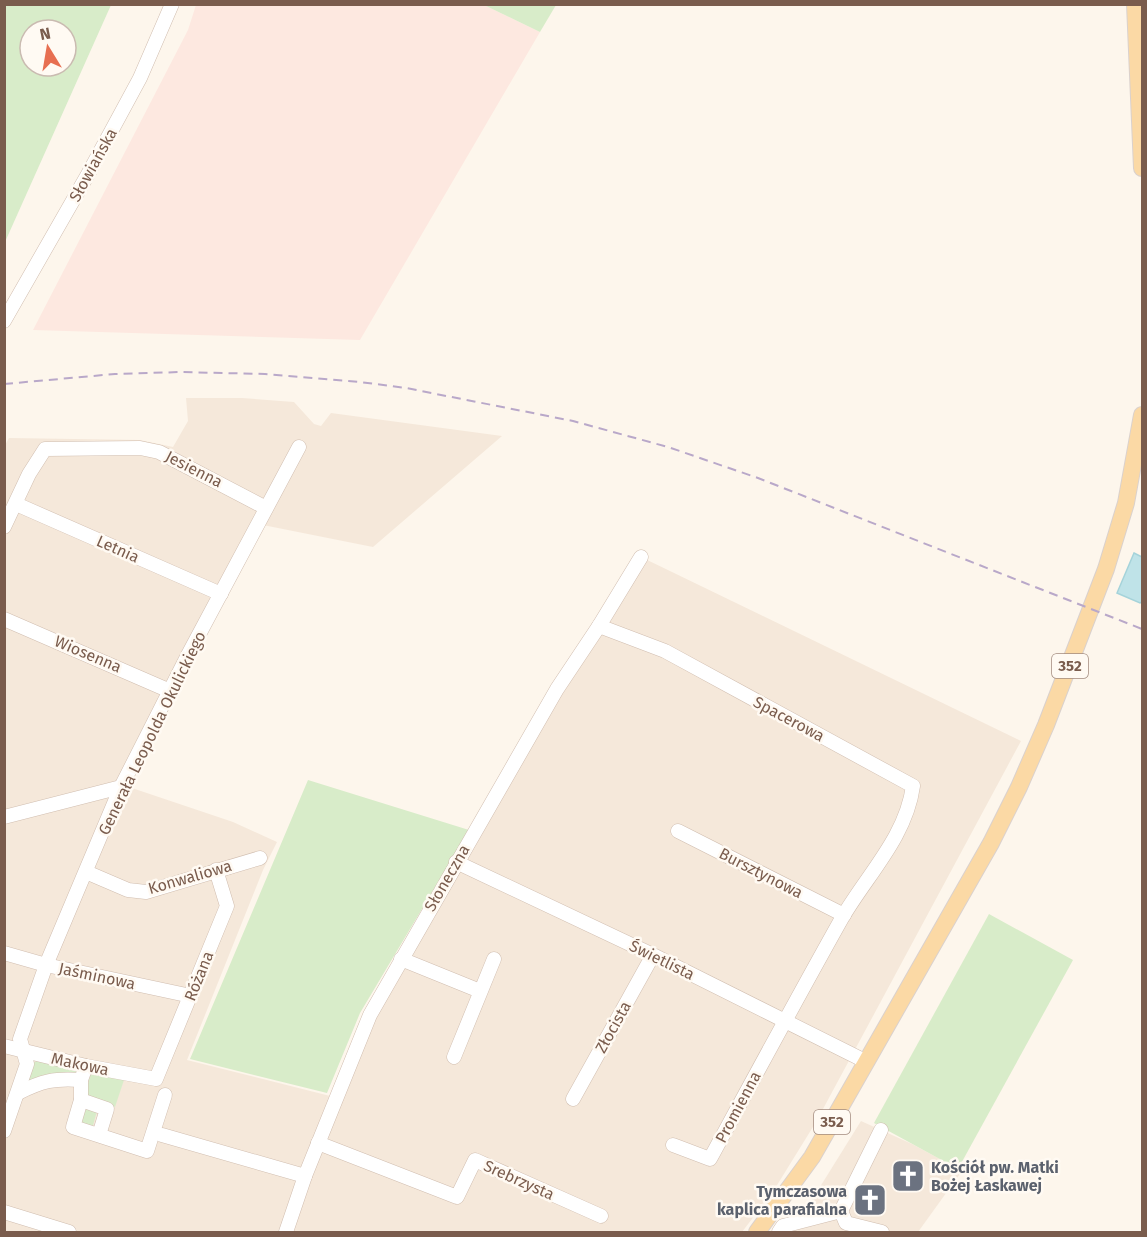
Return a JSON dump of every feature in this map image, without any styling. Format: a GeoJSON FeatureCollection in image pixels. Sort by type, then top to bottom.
{"type":"FeatureCollection","features":[{"type":"Feature","properties":{"kind":"main road"},"geometry":{"type":"LineString","coordinates":[[1135,4],[1143,168]]}},
{"type":"Feature","properties":{"kind":"main road","name":"352"},"geometry":{"type":"LineString","coordinates":[[757,1233],[812,1157],[991,843],[1019,787],[1046,725],[1113,551],[1131,483],[1143,415]]}},
{"type":"Feature","properties":{"kind":"street","name":"Słowiańska"},"geometry":{"type":"LineString","coordinates":[[4,321],[87,176],[129,97],[172,4]]}},
{"type":"Feature","properties":{"kind":"street","name":"Generała Leopolda Okulickiego"},"geometry":{"type":"LineString","coordinates":[[4,1131],[27,1064],[20,1039],[46,965],[122,787],[299,447]]}},
{"type":"Feature","properties":{"kind":"street","name":"Jesienna"},"geometry":{"type":"LineString","coordinates":[[16,504],[29,474],[45,449],[140,448],[176,459],[266,508]]}},
{"type":"Feature","properties":{"kind":"street"},"geometry":{"type":"LineString","coordinates":[[4,527],[16,504]]}},
{"type":"Feature","properties":{"kind":"street","name":"Letnia"},"geometry":{"type":"LineString","coordinates":[[16,504],[221,594]]}},
{"type":"Feature","properties":{"kind":"street","name":"Słoneczna"},"geometry":{"type":"LineString","coordinates":[[286,1233],[305,1176],[370,1015],[556,689],[641,558]]}},
{"type":"Feature","properties":{"kind":"street","name":"Wiosenna"},"geometry":{"type":"LineString","coordinates":[[4,619],[170,691]]}},
{"type":"Feature","properties":{"kind":"street","name":"Spacerowa"},"geometry":{"type":"LineString","coordinates":[[599,626],[665,651],[913,786],[911,801],[888,851],[844,915]]}},
{"type":"Feature","properties":{"kind":"street"},"geometry":{"type":"LineString","coordinates":[[4,817],[122,787]]}},
{"type":"Feature","properties":{"kind":"street","name":"Bursztynowa"},"geometry":{"type":"LineString","coordinates":[[678,831],[844,915]]}},
{"type":"Feature","properties":{"kind":"street","name":"Konwaliowa"},"geometry":{"type":"LineString","coordinates":[[86,872],[129,890],[146,892],[260,858]]}},
{"type":"Feature","properties":{"kind":"street","name":"Świetlista"},"geometry":{"type":"LineString","coordinates":[[456,862],[653,955],[866,1061]]}},
{"type":"Feature","properties":{"kind":"street","name":"Różana"},"geometry":{"type":"LineString","coordinates":[[156,1079],[227,906],[216,870]]}},
{"type":"Feature","properties":{"kind":"street"},"geometry":{"type":"LineString","coordinates":[[784,1022],[844,915]]}},
{"type":"Feature","properties":{"kind":"street","name":"Jaśminowa"},"geometry":{"type":"LineString","coordinates":[[4,953],[46,965],[191,996]]}},
{"type":"Feature","properties":{"kind":"street","name":"Złocista"},"geometry":{"type":"LineString","coordinates":[[573,1099],[653,955]]}},
{"type":"Feature","properties":{"kind":"street"},"geometry":{"type":"LineString","coordinates":[[401,959],[480,992]]}},
{"type":"Feature","properties":{"kind":"street"},"geometry":{"type":"LineString","coordinates":[[454,1057],[494,959]]}},
{"type":"Feature","properties":{"kind":"street","name":"Promienna"},"geometry":{"type":"LineString","coordinates":[[673,1145],[710,1159],[784,1022]]}},
{"type":"Feature","properties":{"kind":"street","name":"Makowa"},"geometry":{"type":"LineString","coordinates":[[4,1046],[86,1066],[156,1079]]}},
{"type":"Feature","properties":{"kind":"street"},"geometry":{"type":"LineString","coordinates":[[86,1066],[81,1080],[81,1100],[73,1127],[147,1151],[165,1095]]}},
{"type":"Feature","properties":{"kind":"street"},"geometry":{"type":"LineString","coordinates":[[18,1093],[41,1082],[64,1079],[81,1080]]}},
{"type":"Feature","properties":{"kind":"street"},"geometry":{"type":"LineString","coordinates":[[81,1100],[107,1109],[99,1135]]}},
{"type":"Feature","properties":{"kind":"street"},"geometry":{"type":"LineString","coordinates":[[881,1130],[841,1211],[846,1223],[882,1232]]}},
{"type":"Feature","properties":{"kind":"street"},"geometry":{"type":"LineString","coordinates":[[162,1135],[305,1176]]}},
{"type":"Feature","properties":{"kind":"street","name":"Srebrzysta"},"geometry":{"type":"LineString","coordinates":[[318,1143],[457,1197],[475,1160],[601,1216]]}},
{"type":"Feature","properties":{"kind":"street"},"geometry":{"type":"LineString","coordinates":[[779,1233],[783,1226],[841,1211]]}},
{"type":"Feature","properties":{"kind":"street"},"geometry":{"type":"LineString","coordinates":[[4,1212],[69,1233]]}},
{"type":"Feature","properties":{"kind":"shaded area"},"geometry":{"type":"Polygon","coordinates":[[[196,5],[484,5],[540,32],[360,340],[33,330],[188,30],[196,5]]]}},
{"type":"Feature","properties":{"kind":"shaded area"},"geometry":{"type":"Polygon","coordinates":[[[186,398],[242,398],[294,402],[314,424],[321,426],[331,413],[502,436],[373,547],[263,525],[203,638],[129,787],[233,822],[277,842],[263,870],[187,1060],[338,1098],[367,1029],[641,557],[1021,741],[816,1122],[774,1190],[742,1232],[5,1232],[4,447],[9,438],[140,440],[173,447],[188,421],[186,398]]]}},
{"type":"Feature","properties":{"kind":"shaded area"},"geometry":{"type":"Polygon","coordinates":[[[861,1121],[912,1144],[962,1171],[918,1232],[792,1232],[861,1121]]]}},
{"type":"Feature","properties":{"kind":"green space"},"geometry":{"type":"Polygon","coordinates":[[[4,5],[111,5],[5,242],[4,5]]]}},
{"type":"Feature","properties":{"kind":"green space"},"geometry":{"type":"Polygon","coordinates":[[[484,5],[556,5],[540,32],[484,5]]]}},
{"type":"Feature","properties":{"kind":"green space"},"geometry":{"type":"Polygon","coordinates":[[[308,780],[469,830],[360,1013],[327,1093],[190,1059],[308,780]]]}},
{"type":"Feature","properties":{"kind":"green space"},"geometry":{"type":"Polygon","coordinates":[[[989,914],[1073,960],[958,1169],[874,1123],[989,914]]]}},
{"type":"Feature","properties":{"kind":"green space"},"geometry":{"type":"Polygon","coordinates":[[[39,1060],[76,1070],[75,1074],[24,1085],[33,1063],[39,1060]]]}},
{"type":"Feature","properties":{"kind":"green space"},"geometry":{"type":"Polygon","coordinates":[[[91,1073],[125,1077],[115,1107],[89,1099],[87,1087],[91,1073]]]}},
{"type":"Feature","properties":{"kind":"green space"},"geometry":{"type":"Polygon","coordinates":[[[83,1105],[97,1111],[92,1129],[80,1127],[83,1105]]]}},
{"type":"Feature","properties":{"kind":"water"},"geometry":{"type":"Polygon","coordinates":[[[1134,553],[1142,557],[1142,602],[1140,603],[1117,593],[1134,553]]]}},
{"type":"Feature","properties":{"kind":"railway"},"geometry":{"type":"LineString","coordinates":[[4,384],[115,374],[181,372],[265,374],[406,388],[573,421],[668,447],[758,478],[1142,629]]}},
{"type":"Feature","properties":{"kind":"place","name":"Kościół pw. Matki Bożej Łaskawej"},"geometry":{"type":"Point","coordinates":[908,1176]}},
{"type":"Feature","properties":{"kind":"place","name":"Tymczasowa kaplica parafialna"},"geometry":{"type":"Point","coordinates":[870,1200]}}]}
